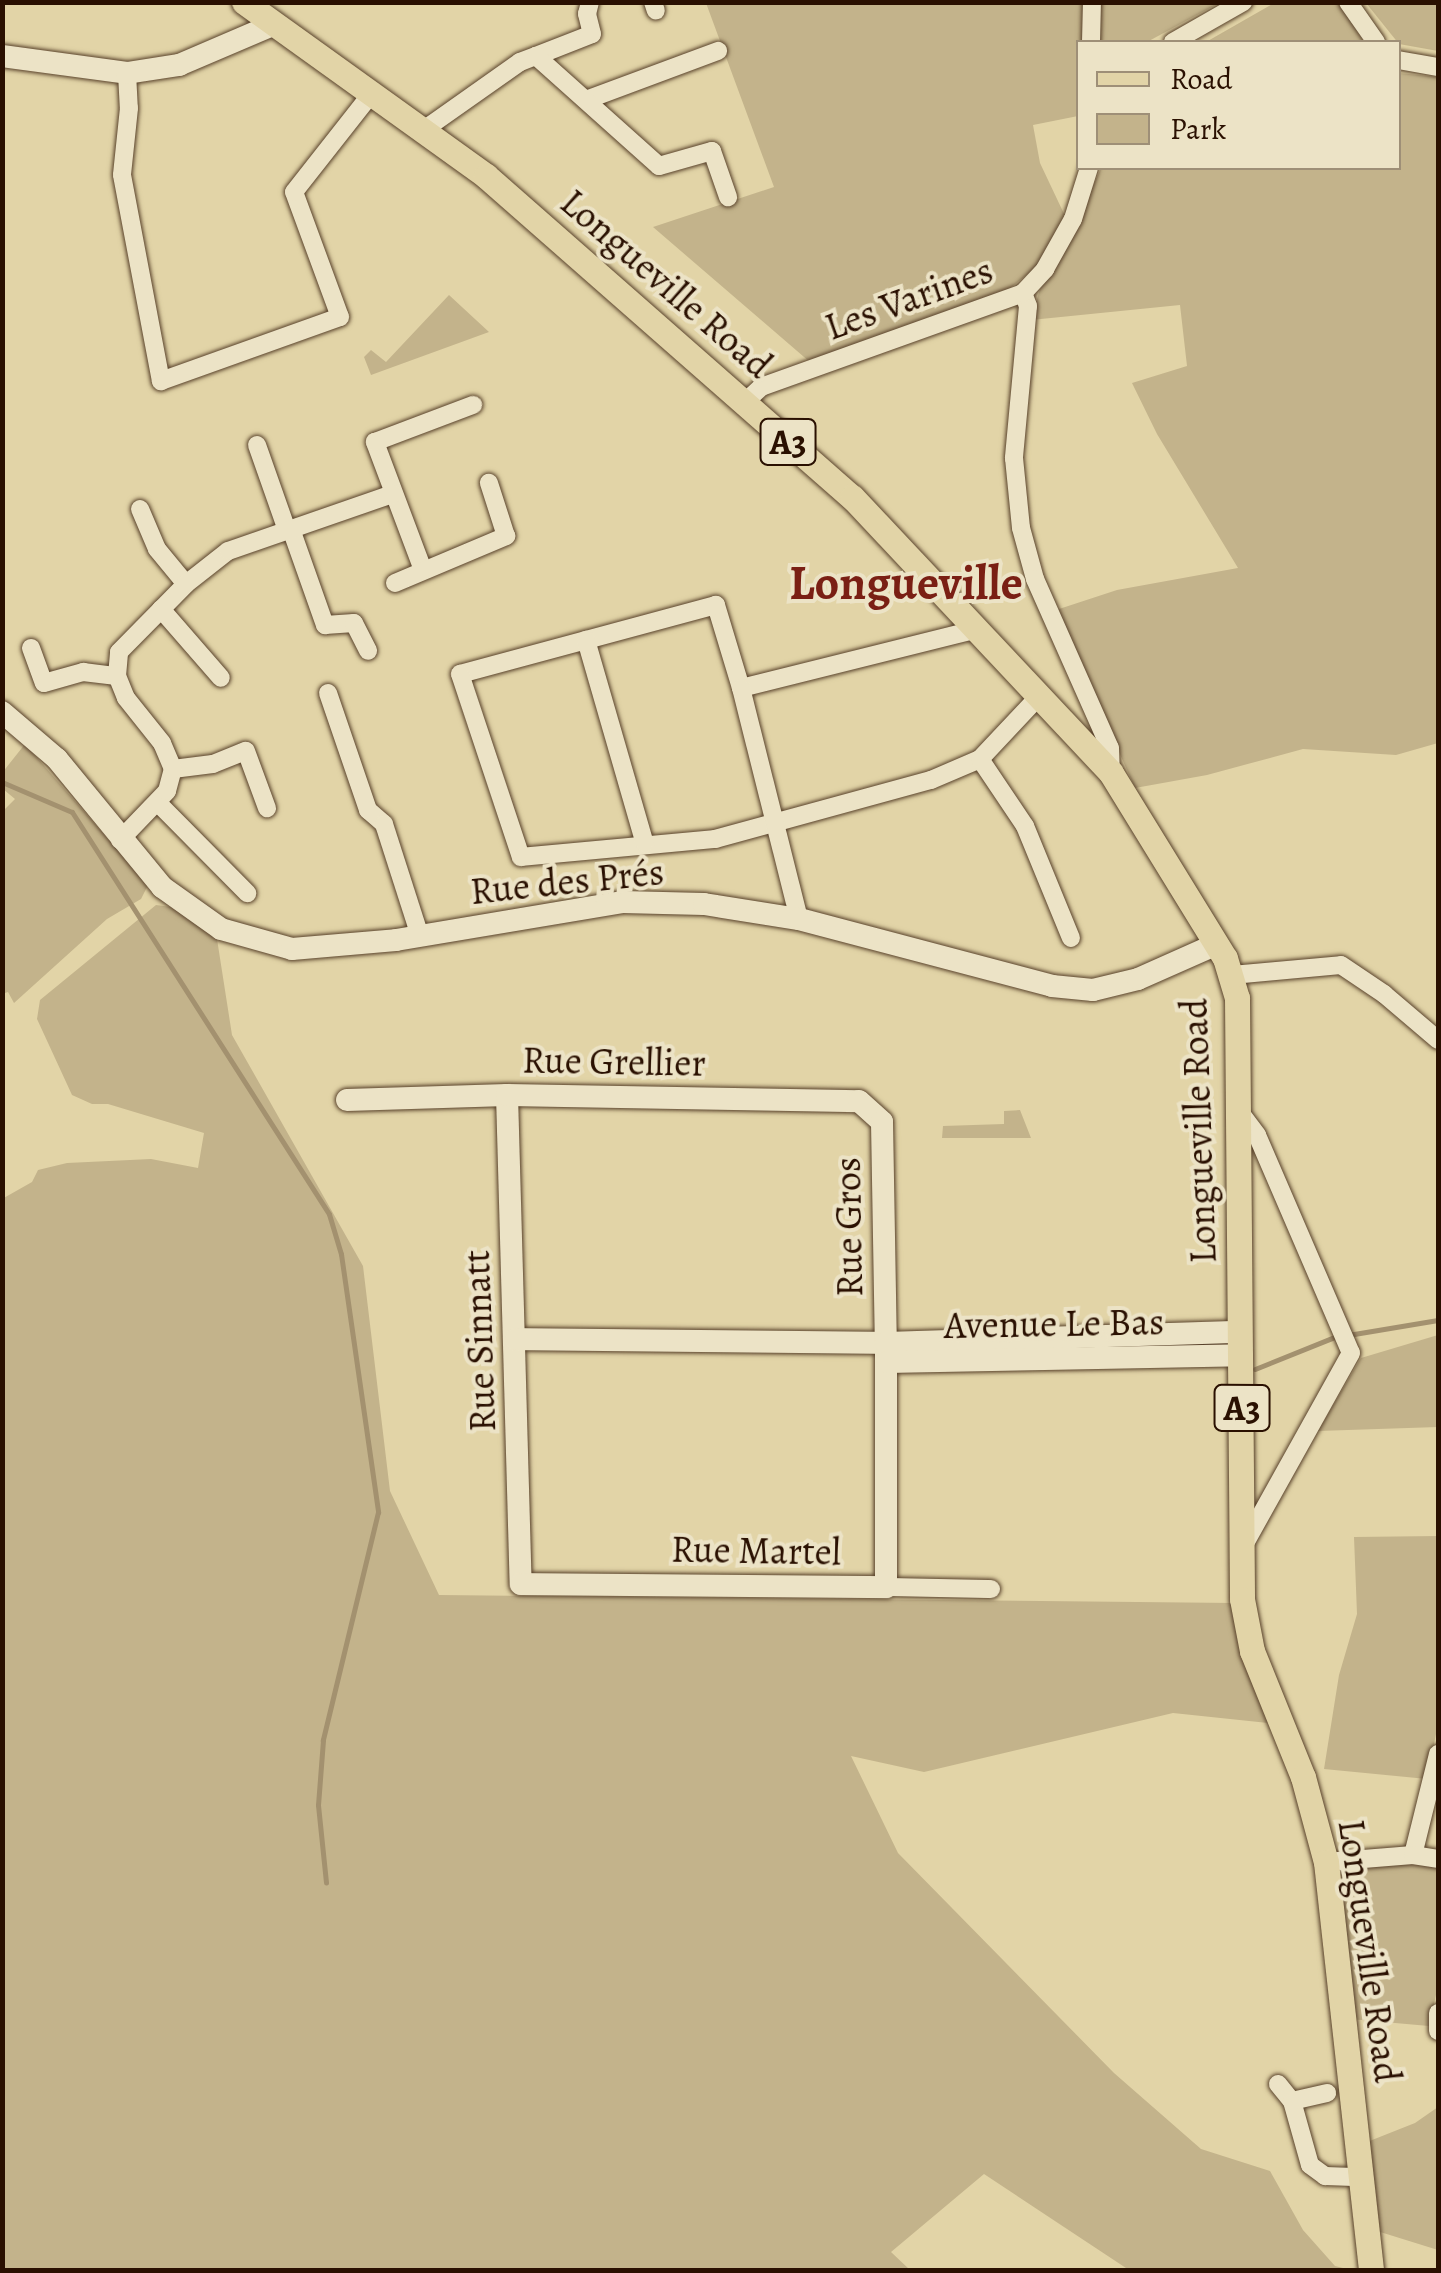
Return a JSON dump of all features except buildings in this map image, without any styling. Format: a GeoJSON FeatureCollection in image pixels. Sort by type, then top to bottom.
{"type":"FeatureCollection","features":[{"type":"Feature","properties":{"kind":"main road","name":"A3"},"geometry":{"type":"LineString","coordinates":[[244,2],[273,24]]}},
{"type":"Feature","properties":{"kind":"main road","name":"Longueville Road"},"geometry":{"type":"LineString","coordinates":[[273,24],[486,176],[852,498],[1111,773],[1218,944],[1237,998],[1242,1600],[1252,1651],[1302,1777],[1326,1862],[1371,2270]]}},
{"type":"Feature","properties":{"kind":"street"},"geometry":{"type":"LineString","coordinates":[[424,130],[536,56],[592,34],[586,14],[590,2]]}},
{"type":"Feature","properties":{"kind":"street"},"geometry":{"type":"LineString","coordinates":[[1092,2],[1092,40]]}},
{"type":"Feature","properties":{"kind":"street"},"geometry":{"type":"LineString","coordinates":[[1176,40],[1243,2]]}},
{"type":"Feature","properties":{"kind":"street"},"geometry":{"type":"LineString","coordinates":[[1348,2],[1375,40]]}},
{"type":"Feature","properties":{"kind":"street"},"geometry":{"type":"LineString","coordinates":[[2,56],[127,73],[180,65],[273,24]]}},
{"type":"Feature","properties":{"kind":"street"},"geometry":{"type":"LineString","coordinates":[[586,100],[718,51]]}},
{"type":"Feature","properties":{"kind":"street"},"geometry":{"type":"LineString","coordinates":[[536,56],[659,166],[712,151],[728,197]]}},
{"type":"Feature","properties":{"kind":"street"},"geometry":{"type":"LineString","coordinates":[[1401,61],[1438,67]]}},
{"type":"Feature","properties":{"kind":"street"},"geometry":{"type":"LineString","coordinates":[[127,73],[129,108],[122,175],[161,382],[340,317],[294,192],[371,94]]}},
{"type":"Feature","properties":{"kind":"street","name":"Les Varines"},"geometry":{"type":"LineString","coordinates":[[744,403],[761,387],[1022,293],[1045,269],[1072,219],[1089,170]]}},
{"type":"Feature","properties":{"kind":"street"},"geometry":{"type":"LineString","coordinates":[[1022,293],[1028,306],[1014,458],[1021,528],[1035,580],[1110,748],[1111,773]]}},
{"type":"Feature","properties":{"kind":"street"},"geometry":{"type":"LineString","coordinates":[[423,570],[375,442],[473,405]]}},
{"type":"Feature","properties":{"kind":"street"},"geometry":{"type":"LineString","coordinates":[[257,445],[325,624],[354,623],[368,651]]}},
{"type":"Feature","properties":{"kind":"street"},"geometry":{"type":"LineString","coordinates":[[395,583],[506,536],[489,482]]}},
{"type":"Feature","properties":{"kind":"street"},"geometry":{"type":"LineString","coordinates":[[120,840],[167,791],[173,769],[170,756],[126,698],[117,676],[118,652],[160,608],[228,550],[393,494]]}},
{"type":"Feature","properties":{"kind":"street"},"geometry":{"type":"LineString","coordinates":[[140,509],[157,549],[186,584]]}},
{"type":"Feature","properties":{"kind":"street"},"geometry":{"type":"LineString","coordinates":[[799,918],[776,824],[741,688],[716,605],[460,674],[521,857],[715,838],[776,824],[932,780],[980,760],[1040,695]]}},
{"type":"Feature","properties":{"kind":"street"},"geometry":{"type":"LineString","coordinates":[[160,608],[221,678]]}},
{"type":"Feature","properties":{"kind":"street"},"geometry":{"type":"LineString","coordinates":[[741,688],[978,629]]}},
{"type":"Feature","properties":{"kind":"street"},"geometry":{"type":"LineString","coordinates":[[586,640],[646,844]]}},
{"type":"Feature","properties":{"kind":"street"},"geometry":{"type":"LineString","coordinates":[[31,648],[44,683],[82,672],[117,676]]}},
{"type":"Feature","properties":{"kind":"street"},"geometry":{"type":"LineString","coordinates":[[328,692],[368,810],[384,824],[420,936]]}},
{"type":"Feature","properties":{"kind":"street","name":"Rue des Prés"},"geometry":{"type":"LineString","coordinates":[[2,712],[57,759],[162,887],[199,916],[240,936],[292,949],[314,950],[420,936],[622,902],[704,904],[799,918],[1052,986],[1093,990],[1138,979],[1218,944]]}},
{"type":"Feature","properties":{"kind":"street"},"geometry":{"type":"LineString","coordinates":[[173,769],[213,764],[246,752],[267,808]]}},
{"type":"Feature","properties":{"kind":"street"},"geometry":{"type":"LineString","coordinates":[[980,760],[1026,826],[1071,938]]}},
{"type":"Feature","properties":{"kind":"street"},"geometry":{"type":"LineString","coordinates":[[158,803],[247,893]]}},
{"type":"Feature","properties":{"kind":"street"},"geometry":{"type":"LineString","coordinates":[[1232,976],[1341,966],[1384,994],[1438,1040]]}},
{"type":"Feature","properties":{"kind":"street","name":"Rue Grellier"},"geometry":{"type":"LineString","coordinates":[[347,1100],[506,1095],[859,1101],[876,1112]]}},
{"type":"Feature","properties":{"kind":"street","name":"Rue Sinnatt"},"geometry":{"type":"LineString","coordinates":[[506,1095],[521,1584]]}},
{"type":"Feature","properties":{"kind":"street"},"geometry":{"type":"LineString","coordinates":[[1238,1111],[1256,1136],[1351,1354],[1242,1549]]}},
{"type":"Feature","properties":{"kind":"street","name":"Rue Gros"},"geometry":{"type":"LineString","coordinates":[[876,1112],[883,1133],[886,1588]]}},
{"type":"Feature","properties":{"kind":"street","name":"Avenue Le Bas"},"geometry":{"type":"LineString","coordinates":[[516,1339],[886,1352],[1242,1344]]}},
{"type":"Feature","properties":{"kind":"street","name":"Rue Martel"},"geometry":{"type":"LineString","coordinates":[[521,1584],[991,1589]]}},
{"type":"Feature","properties":{"kind":"street"},"geometry":{"type":"LineString","coordinates":[[1412,1855],[1438,1754]]}},
{"type":"Feature","properties":{"kind":"street"},"geometry":{"type":"LineString","coordinates":[[1326,1862],[1412,1855],[1438,1859]]}},
{"type":"Feature","properties":{"kind":"street"},"geometry":{"type":"LineString","coordinates":[[1438,2013],[1438,2031]]}},
{"type":"Feature","properties":{"kind":"street"},"geometry":{"type":"LineString","coordinates":[[1278,2084],[1292,2101],[1310,2165],[1325,2176],[1361,2177]]}},
{"type":"Feature","properties":{"kind":"street"},"geometry":{"type":"LineString","coordinates":[[1292,2101],[1328,2094]]}},
{"type":"Feature","properties":{"kind":"green space"},"geometry":{"type":"Polygon","coordinates":[[[1276,2],[1339,3],[1363,40],[1210,40],[1276,2]]]}},
{"type":"Feature","properties":{"kind":"green space"},"geometry":{"type":"Polygon","coordinates":[[[706,3],[1087,3],[1087,40],[1076,40],[1076,116],[1033,125],[1040,163],[1066,218],[1038,266],[1000,296],[811,363],[653,227],[774,187],[706,3]]]}},
{"type":"Feature","properties":{"kind":"green space"},"geometry":{"type":"Polygon","coordinates":[[[1097,3],[1219,3],[1151,40],[1097,40],[1097,3]]]}},
{"type":"Feature","properties":{"kind":"green space"},"geometry":{"type":"Polygon","coordinates":[[[1366,3],[1438,3],[1438,51],[1396,40],[1366,3]]]}},
{"type":"Feature","properties":{"kind":"green space"},"geometry":{"type":"Polygon","coordinates":[[[1401,73],[1438,77],[1438,743],[1396,755],[1303,749],[1207,775],[1135,788],[1056,610],[1117,590],[1238,568],[1157,434],[1132,383],[1187,366],[1180,305],[1031,320],[1040,289],[1060,261],[1100,170],[1401,170],[1401,73]]]}},
{"type":"Feature","properties":{"kind":"green space"},"geometry":{"type":"Polygon","coordinates":[[[449,295],[489,332],[371,375],[364,357],[371,350],[386,362],[449,295]]]}},
{"type":"Feature","properties":{"kind":"green space"},"geometry":{"type":"Polygon","coordinates":[[[25,744],[148,885],[141,899],[107,919],[14,1003],[8,992],[2,994],[3,811],[15,799],[3,789],[2,773],[25,744]]]}},
{"type":"Feature","properties":{"kind":"green space"},"geometry":{"type":"Polygon","coordinates":[[[156,905],[171,907],[217,939],[232,1035],[363,1266],[390,1491],[439,1595],[1234,1603],[1268,1723],[1173,1713],[924,1772],[851,1756],[898,1853],[1114,2073],[1201,2149],[1270,2171],[1303,2230],[1335,2266],[1351,2270],[1129,2270],[984,2174],[891,2252],[910,2270],[3,2270],[2,1199],[32,1182],[38,1170],[67,1163],[151,1159],[198,1168],[204,1133],[108,1104],[92,1104],[72,1095],[37,1019],[40,1000],[156,905]]]}},
{"type":"Feature","properties":{"kind":"green space"},"geometry":{"type":"Polygon","coordinates":[[[1020,1110],[1031,1138],[942,1138],[943,1126],[1004,1124],[1004,1111],[1020,1110]]]}},
{"type":"Feature","properties":{"kind":"green space"},"geometry":{"type":"Polygon","coordinates":[[[1438,1335],[1438,1427],[1318,1431],[1361,1358],[1438,1335]]]}},
{"type":"Feature","properties":{"kind":"green space"},"geometry":{"type":"Polygon","coordinates":[[[1438,1536],[1438,1724],[1427,1779],[1324,1769],[1339,1675],[1357,1614],[1354,1537],[1438,1536]]]}},
{"type":"Feature","properties":{"kind":"green space"},"geometry":{"type":"Polygon","coordinates":[[[1411,1862],[1438,1868],[1438,1986],[1429,2026],[1350,2019],[1336,1869],[1411,1862]]]}},
{"type":"Feature","properties":{"kind":"green space"},"geometry":{"type":"Polygon","coordinates":[[[1438,2107],[1438,2250],[1377,2231],[1367,2142],[1415,2123],[1438,2107]]]}},
{"type":"Feature","properties":{"kind":"waterway"},"geometry":{"type":"LineString","coordinates":[[2,782],[72,812],[329,1214],[341,1254],[378,1512],[323,1740],[318,1805],[326,1883]]}},
{"type":"Feature","properties":{"kind":"waterway"},"geometry":{"type":"LineString","coordinates":[[1348,1335],[1438,1320]]}},
{"type":"Feature","properties":{"kind":"waterway"},"geometry":{"type":"LineString","coordinates":[[1255,1369],[1337,1336]]}},
{"type":"Feature","properties":{"kind":"district","name":"Longueville"},"geometry":{"type":"Point","coordinates":[906,584]}}]}
